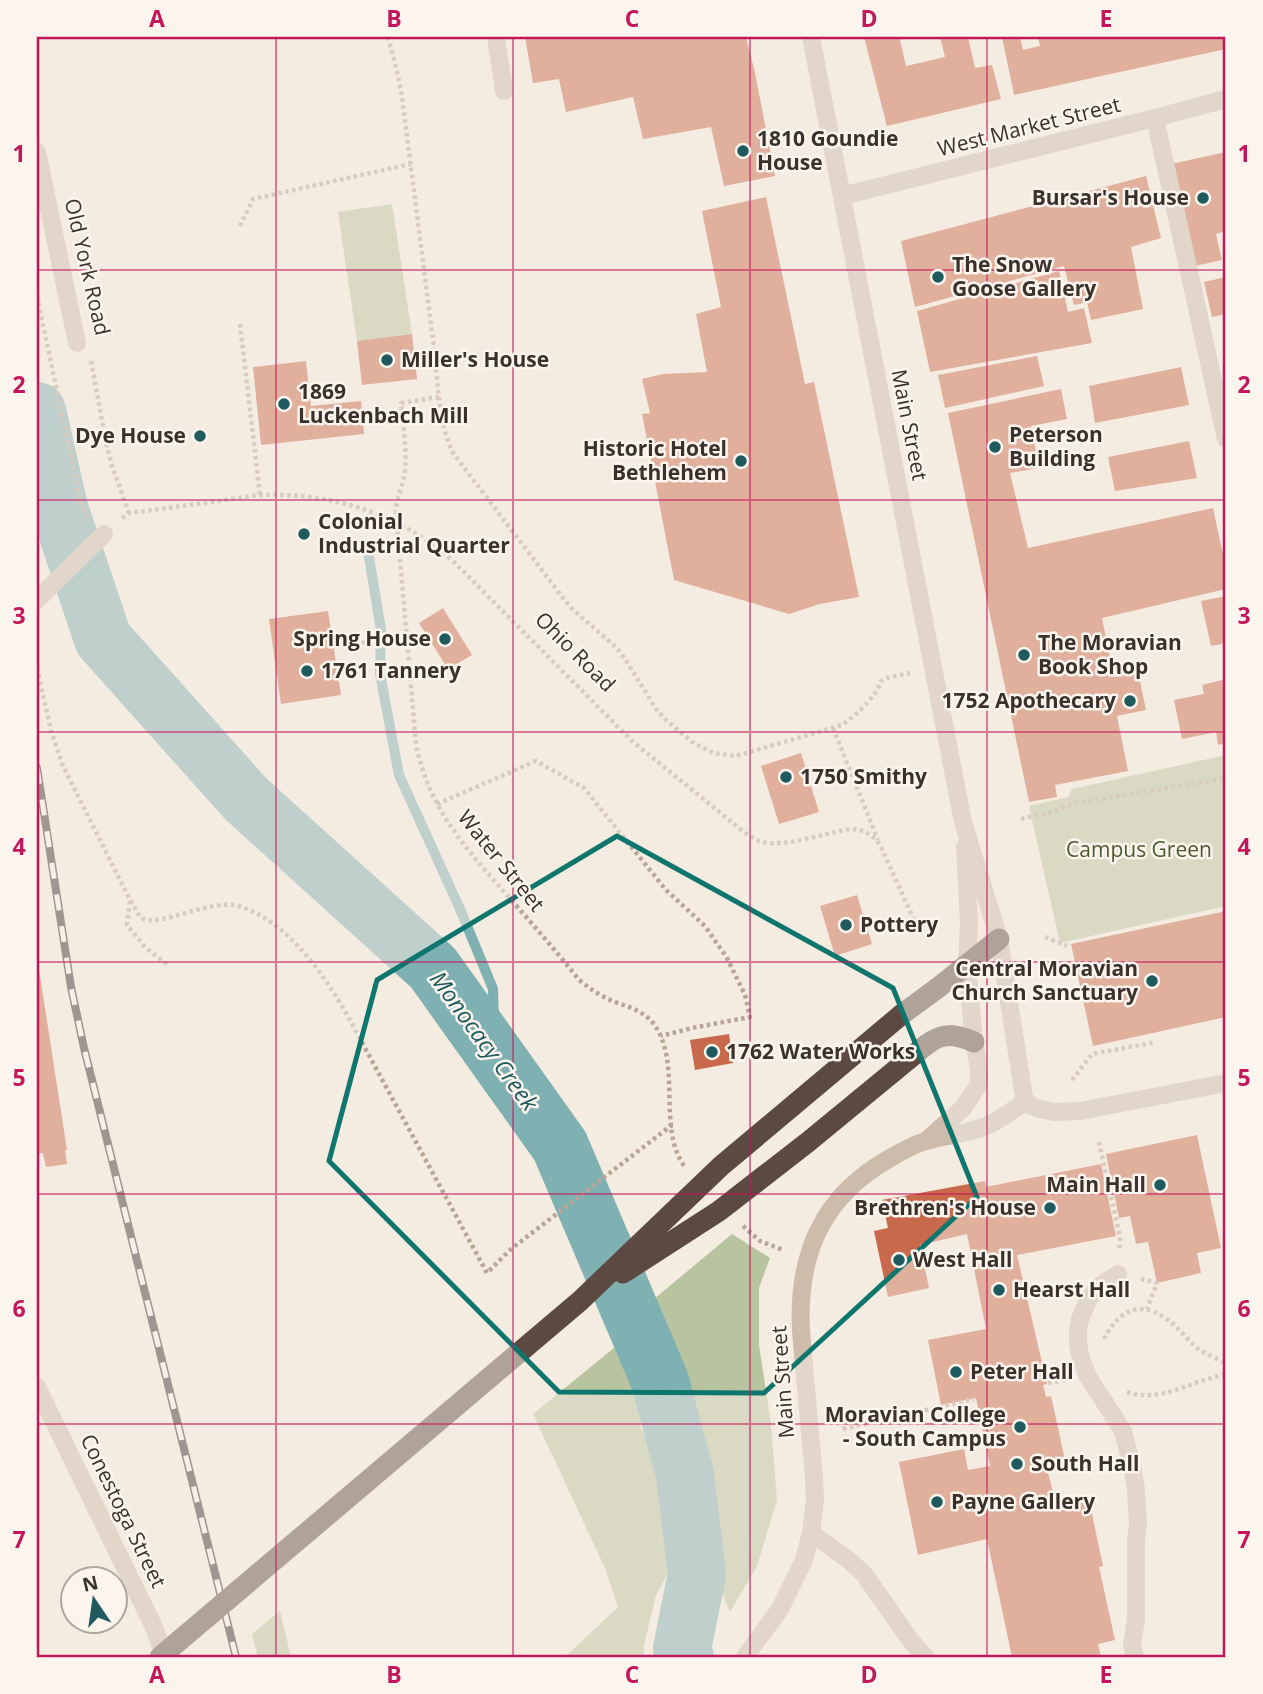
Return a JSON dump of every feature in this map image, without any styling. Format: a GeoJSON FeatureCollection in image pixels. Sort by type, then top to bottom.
{"type":"FeatureCollection","features":[{"type":"Feature","properties":{"kind":"highway"},"geometry":{"type":"LineString","coordinates":[[163,1657],[580,1301],[721,1166],[901,1015],[999,939]]}},
{"type":"Feature","properties":{"kind":"highway"},"geometry":{"type":"LineString","coordinates":[[580,1301],[719,1211],[936,1038],[951,1035],[974,1042]]}},
{"type":"Feature","properties":{"kind":"street"},"geometry":{"type":"LineString","coordinates":[[496,37],[504,91]]}},
{"type":"Feature","properties":{"kind":"street","name":"Main Street"},"geometry":{"type":"LineString","coordinates":[[811,37],[963,822],[999,939],[1025,1103],[994,1122],[966,1133],[926,1141]]}},
{"type":"Feature","properties":{"kind":"street","name":"West Market Street"},"geometry":{"type":"LineString","coordinates":[[842,196],[1226,99]]}},
{"type":"Feature","properties":{"kind":"street"},"geometry":{"type":"LineString","coordinates":[[1155,118],[1226,439]]}},
{"type":"Feature","properties":{"kind":"street","name":"Old York Road"},"geometry":{"type":"LineString","coordinates":[[37,152],[78,343]]}},
{"type":"Feature","properties":{"kind":"street"},"geometry":{"type":"LineString","coordinates":[[37,600],[101,537]]}},
{"type":"Feature","properties":{"kind":"street","name":"Main Street"},"geometry":{"type":"LineString","coordinates":[[746,1657],[780,1609],[804,1560],[811,1533],[814,1488],[800,1318],[807,1259],[822,1224],[847,1189],[876,1166],[926,1141],[963,1108],[979,1084],[967,965],[969,923],[963,822]]}},
{"type":"Feature","properties":{"kind":"street"},"geometry":{"type":"LineString","coordinates":[[1025,1103],[1054,1112],[1080,1111],[1226,1083]]}},
{"type":"Feature","properties":{"kind":"street"},"geometry":{"type":"LineString","coordinates":[[1118,1274],[1101,1285],[1089,1298],[1078,1330],[1083,1367],[1123,1431],[1133,1471],[1138,1523],[1136,1619],[1132,1645],[1135,1657]]}},
{"type":"Feature","properties":{"kind":"street","name":"Conestoga Street"},"geometry":{"type":"LineString","coordinates":[[37,1387],[153,1625],[163,1657]]}},
{"type":"Feature","properties":{"kind":"street"},"geometry":{"type":"LineString","coordinates":[[811,1533],[864,1574],[925,1657]]}},
{"type":"Feature","properties":{"kind":"path"},"geometry":{"type":"LineString","coordinates":[[388,37],[400,84],[446,436],[453,453],[570,607],[622,655],[656,709],[666,720],[700,748],[713,753],[728,756],[744,754],[842,725],[854,716],[879,688],[881,681],[896,676]]}},
{"type":"Feature","properties":{"kind":"path"},"geometry":{"type":"LineString","coordinates":[[240,226],[253,199],[411,164]]}},
{"type":"Feature","properties":{"kind":"path"},"geometry":{"type":"LineString","coordinates":[[37,296],[81,505],[101,537]]}},
{"type":"Feature","properties":{"kind":"path"},"geometry":{"type":"LineString","coordinates":[[240,324],[260,495]]}},
{"type":"Feature","properties":{"kind":"path","name":"Old York Road"},"geometry":{"type":"LineString","coordinates":[[78,343],[91,361],[112,466],[129,513]]}},
{"type":"Feature","properties":{"kind":"path","name":"Water Street"},"geometry":{"type":"LineString","coordinates":[[439,397],[401,403],[405,466],[397,501],[416,744],[426,780],[437,804],[466,849],[579,980],[607,998],[638,1011],[650,1020],[661,1036]]}},
{"type":"Feature","properties":{"kind":"path","name":"Ohio Road"},"geometry":{"type":"LineString","coordinates":[[129,513],[260,495],[307,496],[366,509],[419,535],[444,553],[632,741],[744,832],[763,842],[778,843],[856,829],[872,836],[881,847]]}},
{"type":"Feature","properties":{"kind":"path"},"geometry":{"type":"LineString","coordinates":[[334,647],[407,636]]}},
{"type":"Feature","properties":{"kind":"path"},"geometry":{"type":"LineString","coordinates":[[37,668],[62,766],[141,917],[148,920],[164,919],[202,908],[240,906],[270,923],[303,952],[328,983],[346,1013],[487,1273],[511,1250],[672,1125]]}},
{"type":"Feature","properties":{"kind":"path"},"geometry":{"type":"LineString","coordinates":[[833,728],[920,935]]}},
{"type":"Feature","properties":{"kind":"path"},"geometry":{"type":"LineString","coordinates":[[437,804],[536,761],[584,788],[667,890],[705,926],[727,958],[744,995],[750,1017],[661,1036],[665,1048],[677,1154],[692,1174]]}},
{"type":"Feature","properties":{"kind":"path"},"geometry":{"type":"LineString","coordinates":[[1021,819],[1076,803],[1226,778]]}},
{"type":"Feature","properties":{"kind":"path"},"geometry":{"type":"LineString","coordinates":[[130,900],[127,925],[146,948],[168,965]]}},
{"type":"Feature","properties":{"kind":"path"},"geometry":{"type":"LineString","coordinates":[[1045,937],[1067,946]]}},
{"type":"Feature","properties":{"kind":"path"},"geometry":{"type":"LineString","coordinates":[[1072,1080],[1092,1054],[1156,1042]]}},
{"type":"Feature","properties":{"kind":"path"},"geometry":{"type":"LineString","coordinates":[[1099,1142],[1120,1237],[1118,1274]]}},
{"type":"Feature","properties":{"kind":"path"},"geometry":{"type":"LineString","coordinates":[[1147,1309],[1157,1283]]}},
{"type":"Feature","properties":{"kind":"path"},"geometry":{"type":"LineString","coordinates":[[1102,1343],[1121,1315],[1133,1310],[1147,1309],[1172,1322],[1198,1348],[1226,1363]]}},
{"type":"Feature","properties":{"kind":"path"},"geometry":{"type":"LineString","coordinates":[[1118,1387],[1128,1393],[1152,1396],[1226,1375]]}},
{"type":"Feature","properties":{"kind":"path"},"geometry":{"type":"LineString","coordinates":[[842,1429],[974,1399]]}},
{"type":"Feature","properties":{"kind":"highlighted area"},"geometry":{"type":"Polygon","coordinates":[[[617,836],[893,988],[977,1197],[764,1393],[559,1392],[329,1161],[377,980],[617,836]]]}},
{"type":"Feature","properties":{"kind":"green space"},"geometry":{"type":"Polygon","coordinates":[[[392,204],[412,334],[357,341],[338,212],[392,204]]]}},
{"type":"Feature","properties":{"kind":"green space","name":"Campus Green"},"geometry":{"type":"Polygon","coordinates":[[[1226,755],[1226,906],[1060,943],[1029,806],[1068,797],[1072,789],[1226,755]]]}},
{"type":"Feature","properties":{"kind":"green space"},"geometry":{"type":"Polygon","coordinates":[[[732,1234],[770,1258],[759,1288],[759,1345],[771,1424],[777,1500],[757,1566],[730,1612],[713,1572],[710,1502],[686,1394],[642,1309],[732,1234]]]}},
{"type":"Feature","properties":{"kind":"green space"},"geometry":{"type":"Polygon","coordinates":[[[620,1343],[645,1403],[640,1426],[666,1483],[677,1557],[656,1595],[644,1645],[644,1657],[565,1657],[618,1607],[605,1568],[533,1414],[620,1343]]]}},
{"type":"Feature","properties":{"kind":"green space"},"geometry":{"type":"Polygon","coordinates":[[[280,1611],[291,1657],[258,1657],[252,1634],[280,1611]]]}},
{"type":"Feature","properties":{"kind":"building"},"geometry":{"type":"Polygon","coordinates":[[[525,37],[746,37],[775,176],[724,186],[711,127],[643,139],[633,97],[566,112],[559,79],[533,83],[525,37]]]}},
{"type":"Feature","properties":{"kind":"building"},"geometry":{"type":"Polygon","coordinates":[[[864,37],[909,37],[900,40],[906,66],[945,57],[940,37],[968,37],[975,68],[992,65],[1001,99],[887,126],[864,37]]]}},
{"type":"Feature","properties":{"kind":"building"},"geometry":{"type":"Polygon","coordinates":[[[1002,37],[1020,37],[1023,50],[1040,46],[1038,37],[1226,37],[1226,49],[1014,95],[1002,37]]]}},
{"type":"Feature","properties":{"kind":"building","name":"Bursar's House"},"geometry":{"type":"Polygon","coordinates":[[[1226,152],[1226,231],[1216,234],[1222,260],[1195,266],[1171,164],[1226,152]]]}},
{"type":"Feature","properties":{"kind":"building"},"geometry":{"type":"Polygon","coordinates":[[[1146,176],[1161,238],[1131,247],[1143,309],[1091,320],[1087,302],[1074,305],[1064,266],[915,307],[901,241],[1146,176]]]}},
{"type":"Feature","properties":{"kind":"building","name":"Historic Hotel Bethlehem"},"geometry":{"type":"Polygon","coordinates":[[[766,197],[805,384],[814,382],[859,597],[820,604],[789,614],[674,580],[642,414],[650,413],[642,379],[663,374],[707,372],[696,314],[721,307],[702,211],[766,197]]]}},
{"type":"Feature","properties":{"kind":"building"},"geometry":{"type":"Polygon","coordinates":[[[1059,271],[1068,312],[1084,308],[1092,343],[930,372],[917,311],[1059,271]]]}},
{"type":"Feature","properties":{"kind":"building"},"geometry":{"type":"Polygon","coordinates":[[[1226,277],[1226,314],[1212,317],[1204,282],[1226,277]]]}},
{"type":"Feature","properties":{"kind":"building","name":"Miller's House"},"geometry":{"type":"Polygon","coordinates":[[[412,334],[417,379],[362,385],[357,341],[412,334]]]}},
{"type":"Feature","properties":{"kind":"building"},"geometry":{"type":"Polygon","coordinates":[[[1037,356],[1044,386],[945,408],[938,375],[1037,356]]]}},
{"type":"Feature","properties":{"kind":"building","name":"1869 Luckenbach Mill"},"geometry":{"type":"Polygon","coordinates":[[[306,361],[311,406],[361,401],[364,434],[261,445],[253,367],[306,361]]]}},
{"type":"Feature","properties":{"kind":"building"},"geometry":{"type":"Polygon","coordinates":[[[1181,367],[1189,405],[1095,423],[1089,386],[1181,367]]]}},
{"type":"Feature","properties":{"kind":"building"},"geometry":{"type":"Polygon","coordinates":[[[1061,389],[1067,419],[1031,426],[1039,468],[1010,473],[1028,548],[1213,508],[1226,569],[1226,589],[1102,618],[1114,677],[1138,672],[1146,710],[1117,716],[1128,771],[1055,785],[1057,797],[1029,802],[948,413],[1061,389]]]}},
{"type":"Feature","properties":{"kind":"building"},"geometry":{"type":"Polygon","coordinates":[[[1189,441],[1197,478],[1115,491],[1108,457],[1189,441]]]}},
{"type":"Feature","properties":{"kind":"building"},"geometry":{"type":"Polygon","coordinates":[[[1226,596],[1226,643],[1211,646],[1201,601],[1226,596]]]}},
{"type":"Feature","properties":{"kind":"building","name":"Spring House"},"geometry":{"type":"Polygon","coordinates":[[[443,608],[472,655],[448,669],[419,623],[443,608]]]}},
{"type":"Feature","properties":{"kind":"building","name":"1761 Tannery"},"geometry":{"type":"Polygon","coordinates":[[[328,611],[341,695],[281,704],[269,619],[328,611]]]}},
{"type":"Feature","properties":{"kind":"building"},"geometry":{"type":"Polygon","coordinates":[[[1226,679],[1226,743],[1218,745],[1216,732],[1182,739],[1174,700],[1204,694],[1202,685],[1226,679]]]}},
{"type":"Feature","properties":{"kind":"building","name":"1750 Smithy"},"geometry":{"type":"Polygon","coordinates":[[[801,753],[819,812],[779,824],[761,766],[801,753]]]}},
{"type":"Feature","properties":{"kind":"building","name":"Pottery"},"geometry":{"type":"Polygon","coordinates":[[[857,895],[872,944],[835,956],[820,906],[857,895]]]}},
{"type":"Feature","properties":{"kind":"building","name":"Central Moravian Church Sanctuary"},"geometry":{"type":"Polygon","coordinates":[[[1226,911],[1226,1017],[1093,1046],[1071,944],[1226,911]]]}},
{"type":"Feature","properties":{"kind":"building"},"geometry":{"type":"Polygon","coordinates":[[[37,963],[67,1150],[67,1164],[46,1167],[43,1153],[37,1154],[37,963]]]}},
{"type":"Feature","properties":{"kind":"building","name":"1762 Water Works"},"geometry":{"type":"Polygon","coordinates":[[[729,1034],[733,1063],[695,1070],[690,1040],[729,1034]]]}},
{"type":"Feature","properties":{"kind":"building","name":"Main Hall"},"geometry":{"type":"Polygon","coordinates":[[[1197,1135],[1221,1248],[1197,1253],[1201,1273],[1157,1283],[1148,1242],[1136,1244],[1130,1216],[1119,1218],[1106,1154],[1197,1135]]]}},
{"type":"Feature","properties":{"kind":"building","name":"Moravian College - South Campus"},"geometry":{"type":"Polygon","coordinates":[[[1101,1164],[1116,1236],[1017,1255],[1047,1384],[1043,1385],[1046,1397],[1051,1396],[1067,1469],[1048,1472],[1055,1501],[1088,1495],[1103,1566],[1099,1567],[1115,1640],[1098,1644],[1101,1657],[1012,1657],[987,1539],[918,1555],[899,1462],[964,1449],[968,1470],[990,1466],[976,1398],[941,1405],[928,1340],[986,1329],[967,1234],[920,1245],[929,1288],[888,1297],[874,1231],[888,1228],[882,1200],[985,1181],[986,1187],[1101,1164]]]}},
{"type":"Feature","properties":{"kind":"waterway","name":"Monocacy Creek"},"geometry":{"type":"LineString","coordinates":[[37,411],[59,508],[103,639],[246,799],[433,968],[560,1146],[660,1381],[685,1475],[697,1574],[682,1649],[685,1657]]}},
{"type":"Feature","properties":{"kind":"waterway"},"geometry":{"type":"LineString","coordinates":[[368,551],[381,630],[380,674],[399,775],[493,989],[495,1055]]}},
{"type":"Feature","properties":{"kind":"railway"},"geometry":{"type":"LineString","coordinates":[[37,768],[71,987],[84,1048],[236,1657]]}},
{"type":"Feature","properties":{"kind":"place","name":"1810 Goundie House"},"geometry":{"type":"Point","coordinates":[743,151]}},
{"type":"Feature","properties":{"kind":"place","name":"Bursar's House"},"geometry":{"type":"Point","coordinates":[1203,198]}},
{"type":"Feature","properties":{"kind":"place","name":"The Snow Goose Gallery"},"geometry":{"type":"Point","coordinates":[938,277]}},
{"type":"Feature","properties":{"kind":"place","name":"Miller's House"},"geometry":{"type":"Point","coordinates":[387,360]}},
{"type":"Feature","properties":{"kind":"place","name":"1869 Luckenbach Mill"},"geometry":{"type":"Point","coordinates":[284,404]}},
{"type":"Feature","properties":{"kind":"place","name":"Dye House"},"geometry":{"type":"Point","coordinates":[200,436]}},
{"type":"Feature","properties":{"kind":"place","name":"Peterson Building"},"geometry":{"type":"Point","coordinates":[995,447]}},
{"type":"Feature","properties":{"kind":"place","name":"Historic Hotel Bethlehem"},"geometry":{"type":"Point","coordinates":[741,461]}},
{"type":"Feature","properties":{"kind":"place","name":"Colonial Industrial Quarter"},"geometry":{"type":"Point","coordinates":[304,534]}},
{"type":"Feature","properties":{"kind":"place","name":"Spring House"},"geometry":{"type":"Point","coordinates":[445,639]}},
{"type":"Feature","properties":{"kind":"place","name":"The Moravian Book Shop"},"geometry":{"type":"Point","coordinates":[1024,655]}},
{"type":"Feature","properties":{"kind":"place","name":"1761 Tannery"},"geometry":{"type":"Point","coordinates":[307,671]}},
{"type":"Feature","properties":{"kind":"place","name":"1752 Apothecary"},"geometry":{"type":"Point","coordinates":[1130,701]}},
{"type":"Feature","properties":{"kind":"place","name":"1750 Smithy"},"geometry":{"type":"Point","coordinates":[786,777]}},
{"type":"Feature","properties":{"kind":"place","name":"Pottery"},"geometry":{"type":"Point","coordinates":[846,925]}},
{"type":"Feature","properties":{"kind":"place","name":"Central Moravian Church Sanctuary"},"geometry":{"type":"Point","coordinates":[1152,981]}},
{"type":"Feature","properties":{"kind":"place","name":"1762 Water Works"},"geometry":{"type":"Point","coordinates":[712,1052]}},
{"type":"Feature","properties":{"kind":"place","name":"Main Hall"},"geometry":{"type":"Point","coordinates":[1160,1185]}},
{"type":"Feature","properties":{"kind":"place","name":"Brethren's House"},"geometry":{"type":"Point","coordinates":[1050,1208]}},
{"type":"Feature","properties":{"kind":"place","name":"West Hall"},"geometry":{"type":"Point","coordinates":[899,1260]}},
{"type":"Feature","properties":{"kind":"place","name":"Hearst Hall"},"geometry":{"type":"Point","coordinates":[999,1290]}},
{"type":"Feature","properties":{"kind":"place","name":"Peter Hall"},"geometry":{"type":"Point","coordinates":[956,1372]}},
{"type":"Feature","properties":{"kind":"place","name":"Moravian College - South Campus"},"geometry":{"type":"Point","coordinates":[1020,1427]}},
{"type":"Feature","properties":{"kind":"place","name":"South Hall"},"geometry":{"type":"Point","coordinates":[1017,1464]}},
{"type":"Feature","properties":{"kind":"place","name":"Payne Gallery"},"geometry":{"type":"Point","coordinates":[937,1502]}}]}
